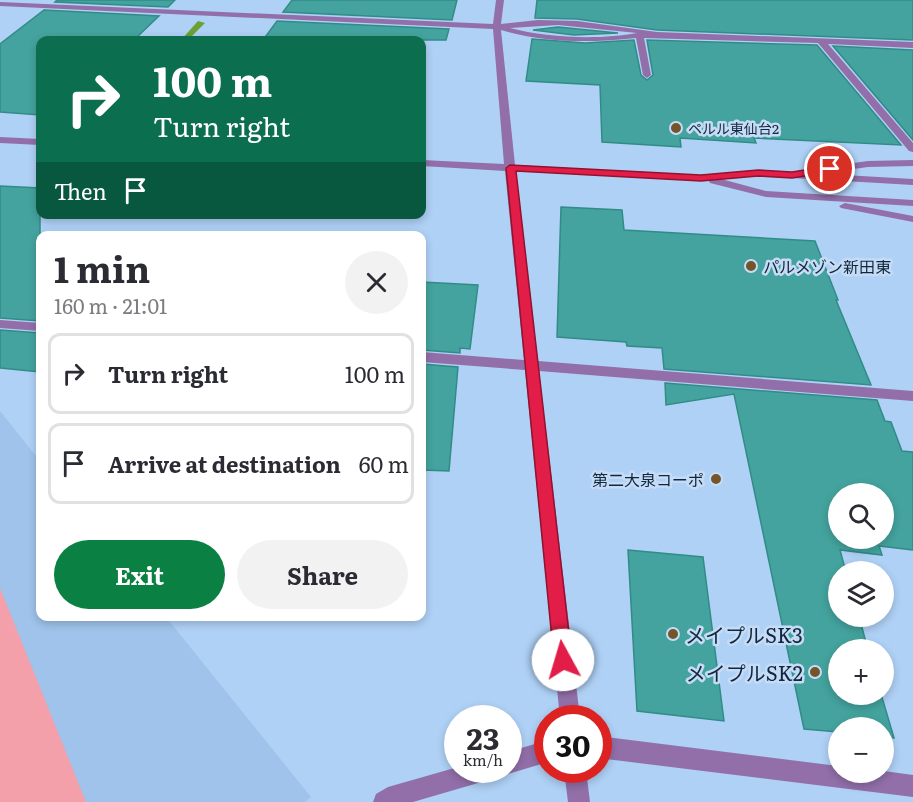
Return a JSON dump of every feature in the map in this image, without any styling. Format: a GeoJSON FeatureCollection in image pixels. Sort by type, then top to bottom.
{"type":"FeatureCollection","features":[{"type":"Feature","properties":{"kind":"street"},"geometry":{"type":"LineString","coordinates":[[500,0],[497,27],[510,168],[569,705]]}},
{"type":"Feature","properties":{"kind":"street"},"geometry":{"type":"LineString","coordinates":[[0,4],[497,27],[533,21],[591,24],[657,34]]}},
{"type":"Feature","properties":{"kind":"street"},"geometry":{"type":"LineString","coordinates":[[497,27],[530,36],[603,39],[657,34],[913,45]]}},
{"type":"Feature","properties":{"kind":"street"},"geometry":{"type":"LineString","coordinates":[[639,35],[647,75]]}},
{"type":"Feature","properties":{"kind":"street"},"geometry":{"type":"LineString","coordinates":[[820,40],[913,149]]}},
{"type":"Feature","properties":{"kind":"street"},"geometry":{"type":"LineString","coordinates":[[0,140],[36,142]]}},
{"type":"Feature","properties":{"kind":"street"},"geometry":{"type":"LineString","coordinates":[[426,163],[701,178],[758,173],[913,182]]}},
{"type":"Feature","properties":{"kind":"street"},"geometry":{"type":"LineString","coordinates":[[792,175],[868,164],[913,163]]}},
{"type":"Feature","properties":{"kind":"street"},"geometry":{"type":"LineString","coordinates":[[701,178],[766,194],[913,203]]}},
{"type":"Feature","properties":{"kind":"street"},"geometry":{"type":"LineString","coordinates":[[798,196],[913,219]]}},
{"type":"Feature","properties":{"kind":"street"},"geometry":{"type":"LineString","coordinates":[[0,324],[36,327]]}},
{"type":"Feature","properties":{"kind":"street"},"geometry":{"type":"LineString","coordinates":[[426,357],[913,396]]}},
{"type":"Feature","properties":{"kind":"street"},"geometry":{"type":"LineString","coordinates":[[612,749],[913,786]]}},
{"type":"Feature","properties":{"kind":"street"},"geometry":{"type":"LineString","coordinates":[[384,802],[388,798],[444,782]]}},
{"type":"Feature","properties":{"kind":"street"},"geometry":{"type":"LineString","coordinates":[[577,783],[579,802]]}},
{"type":"Feature","properties":{"kind":"shaded area"},"geometry":{"type":"Polygon","coordinates":[[[0,411],[36,456],[36,621],[169,621],[311,797],[305,802],[0,802],[0,411]]]}},
{"type":"Feature","properties":{"kind":"shaded area"},"geometry":{"type":"Polygon","coordinates":[[[0,588],[86,802],[0,802],[0,588]]]}},
{"type":"Feature","properties":{"kind":"building"},"geometry":{"type":"Polygon","coordinates":[[[57,0],[175,0],[168,7],[55,2],[57,0]]]}},
{"type":"Feature","properties":{"kind":"building"},"geometry":{"type":"Polygon","coordinates":[[[292,0],[457,0],[452,20],[283,12],[292,0]]]}},
{"type":"Feature","properties":{"kind":"building"},"geometry":{"type":"Polygon","coordinates":[[[537,0],[913,0],[913,40],[657,30],[577,19],[535,18],[537,0]]]}},
{"type":"Feature","properties":{"kind":"building"},"geometry":{"type":"Polygon","coordinates":[[[44,10],[159,16],[138,36],[36,36],[36,115],[0,112],[0,44],[44,10]]]}},
{"type":"Feature","properties":{"kind":"building"},"geometry":{"type":"Polygon","coordinates":[[[277,21],[449,29],[446,40],[426,40],[426,36],[266,36],[277,21]]]}},
{"type":"Feature","properties":{"kind":"building"},"geometry":{"type":"Polygon","coordinates":[[[558,27],[618,33],[574,35],[533,30],[558,27]]]}},
{"type":"Feature","properties":{"kind":"building"},"geometry":{"type":"Polygon","coordinates":[[[532,39],[585,43],[634,40],[641,75],[647,80],[653,75],[647,40],[817,45],[901,145],[754,138],[756,143],[680,138],[681,147],[602,142],[600,85],[526,81],[532,39]]]}},
{"type":"Feature","properties":{"kind":"building"},"geometry":{"type":"Polygon","coordinates":[[[833,46],[913,50],[913,140],[833,46]]]}},
{"type":"Feature","properties":{"kind":"building"},"geometry":{"type":"Polygon","coordinates":[[[0,186],[36,188],[36,219],[40,219],[40,231],[36,231],[36,321],[0,318],[0,186]]]}},
{"type":"Feature","properties":{"kind":"building"},"geometry":{"type":"Polygon","coordinates":[[[561,207],[622,210],[624,230],[815,241],[838,300],[836,300],[871,385],[664,369],[662,348],[627,346],[626,342],[557,337],[561,207]]]}},
{"type":"Feature","properties":{"kind":"building"},"geometry":{"type":"Polygon","coordinates":[[[426,282],[478,285],[470,349],[460,348],[460,353],[426,350],[426,282]]]}},
{"type":"Feature","properties":{"kind":"building"},"geometry":{"type":"Polygon","coordinates":[[[0,330],[36,333],[36,372],[0,368],[0,330]]]}},
{"type":"Feature","properties":{"kind":"building"},"geometry":{"type":"Polygon","coordinates":[[[426,364],[458,367],[449,471],[426,470],[426,364]]]}},
{"type":"Feature","properties":{"kind":"building"},"geometry":{"type":"Polygon","coordinates":[[[665,383],[877,400],[885,421],[891,422],[902,451],[913,452],[913,550],[894,548],[894,483],[828,483],[828,549],[880,549],[882,555],[840,550],[843,561],[828,561],[828,627],[862,627],[865,639],[828,639],[828,705],[884,705],[888,717],[828,717],[828,731],[804,729],[734,394],[666,405],[665,383]]]}},
{"type":"Feature","properties":{"kind":"building","name":"メイプルSK3"},"geometry":{"type":"Polygon","coordinates":[[[628,550],[703,557],[724,721],[637,711],[628,550]]]}},
{"type":"Feature","properties":{"kind":"waterway"},"geometry":{"type":"LineString","coordinates":[[188,36],[201,23]]}},
{"type":"Feature","properties":{"kind":"place","name":"ペルル東仙台2"},"geometry":{"type":"Point","coordinates":[676,128]}},
{"type":"Feature","properties":{"kind":"place","name":"パルメゾン新田東"},"geometry":{"type":"Point","coordinates":[751,266]}},
{"type":"Feature","properties":{"kind":"place","name":"第二大泉コーポ"},"geometry":{"type":"Point","coordinates":[716,479]}},
{"type":"Feature","properties":{"kind":"place","name":"メイプルSK3"},"geometry":{"type":"Point","coordinates":[673,634]}},
{"type":"Feature","properties":{"kind":"place","name":"メイプルSK2"},"geometry":{"type":"Point","coordinates":[815,672]}},
{"type":"Feature","properties":{"kind":"route"},"geometry":{"type":"LineString","coordinates":[[563,660],[510,168],[701,178],[758,173],[792,175],[830,169]]}}]}
